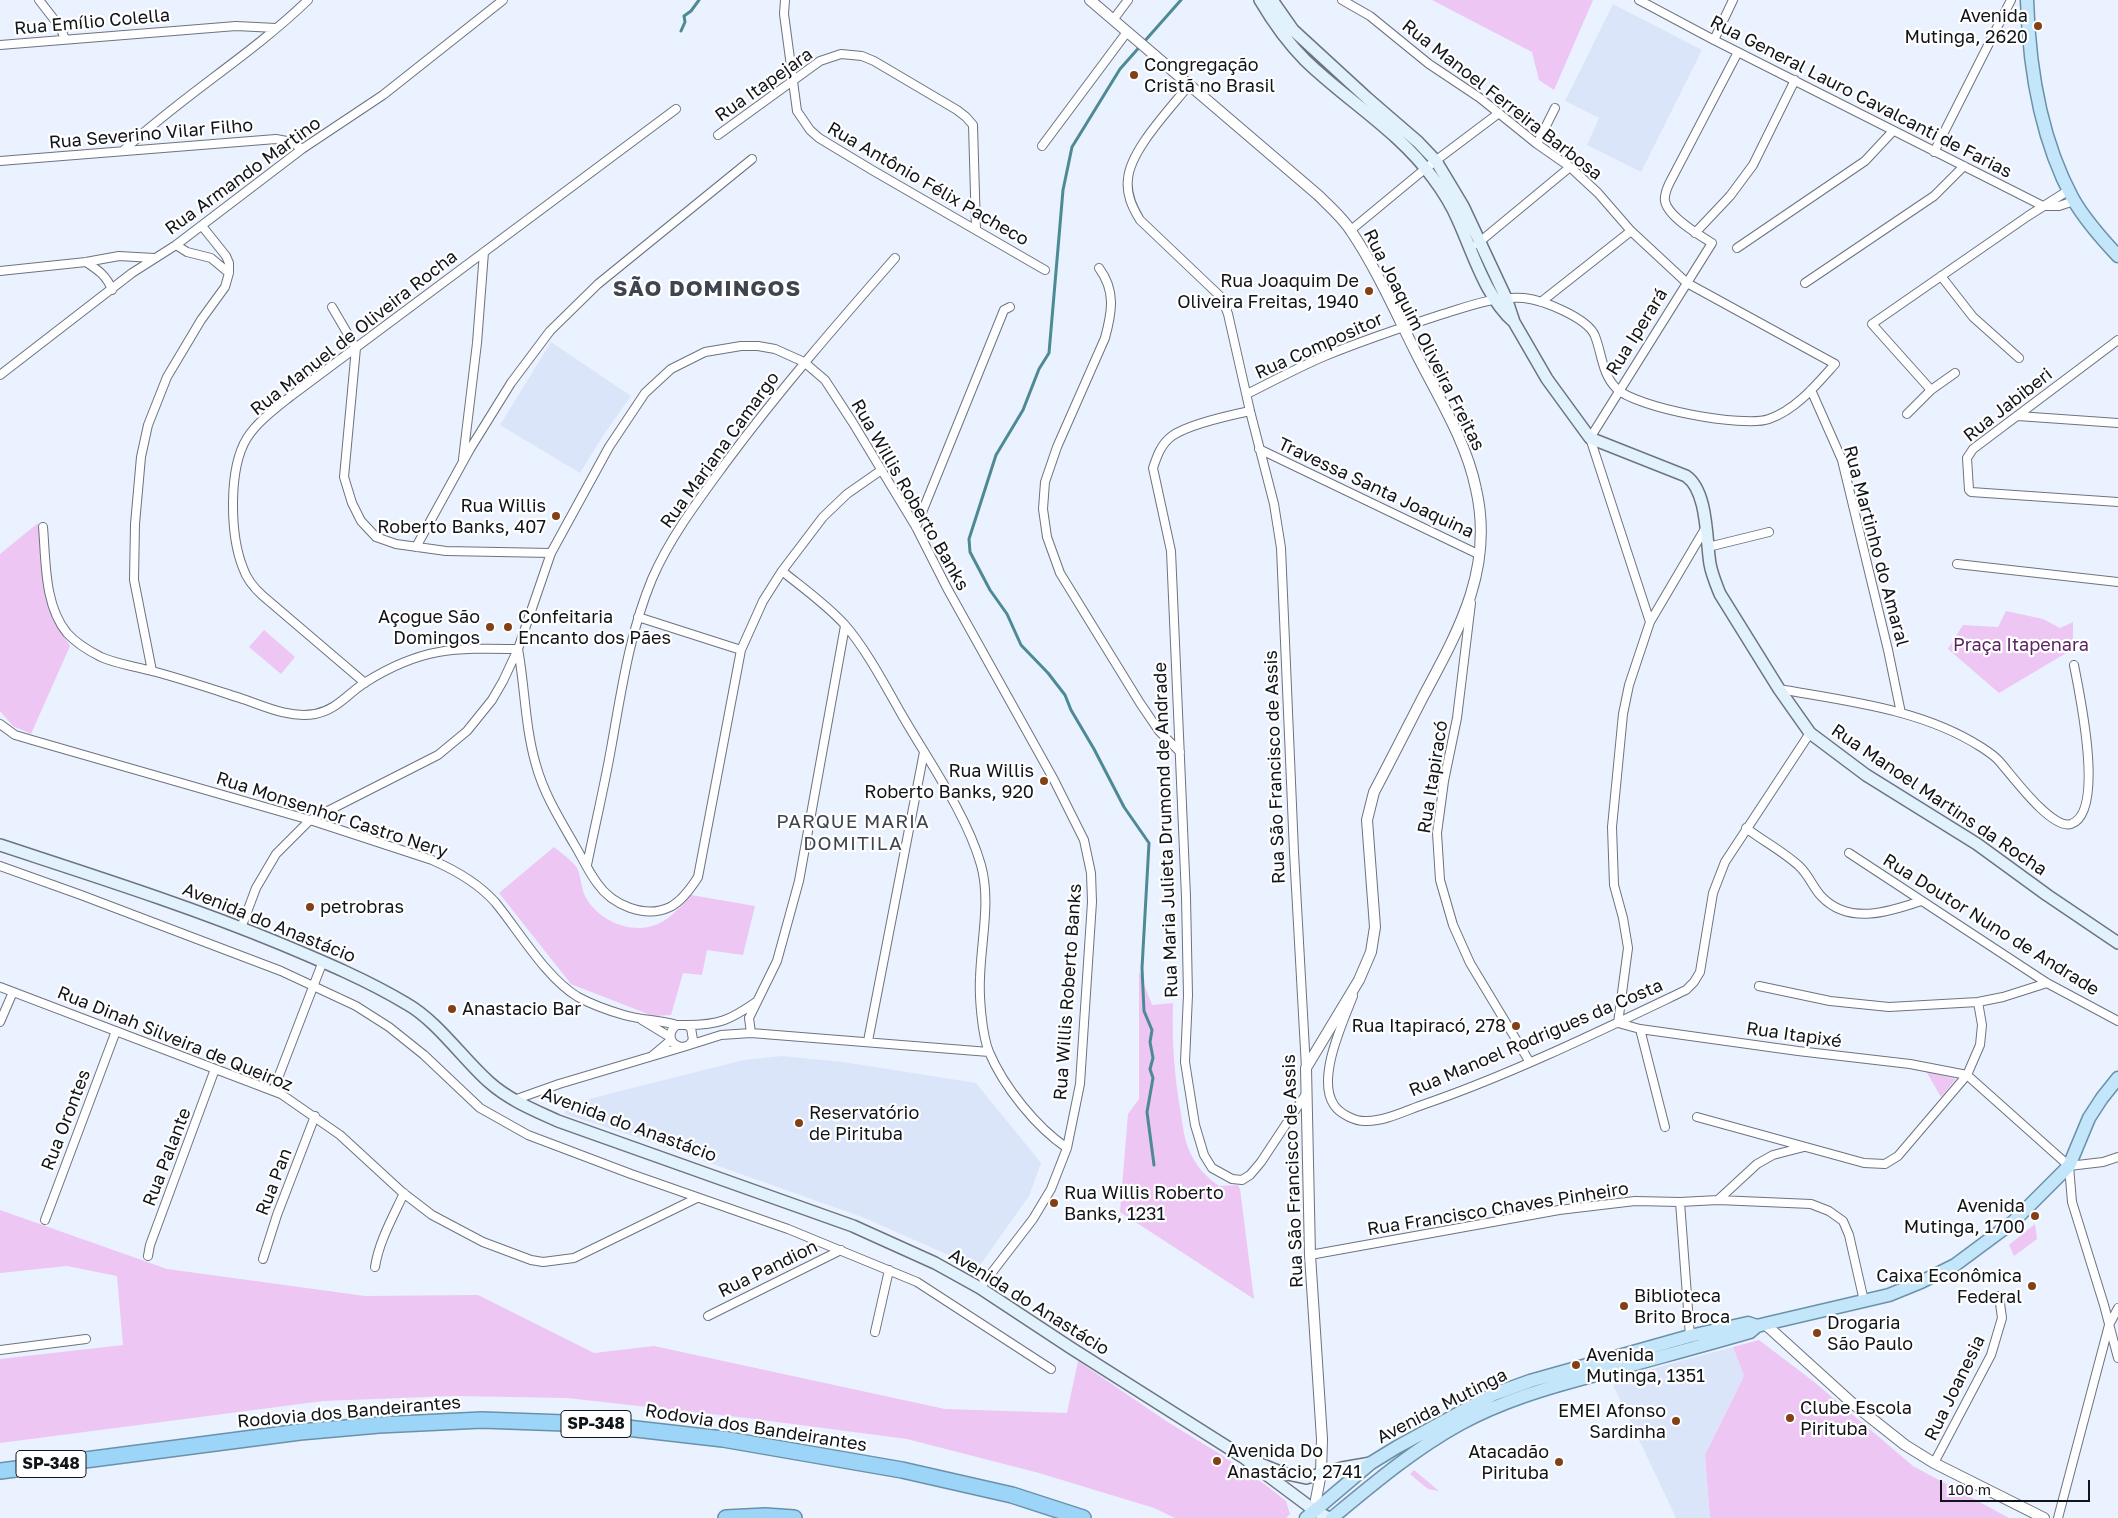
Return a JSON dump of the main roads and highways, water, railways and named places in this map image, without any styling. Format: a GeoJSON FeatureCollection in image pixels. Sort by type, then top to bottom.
{"type":"FeatureCollection","features":[{"type":"Feature","properties":{"kind":"highway","name":"Rodovia dos Bandeirantes"},"geometry":{"type":"LineString","coordinates":[[0,1471],[300,1432],[378,1424],[482,1420],[592,1424],[723,1439],[902,1470],[1012,1494],[1082,1518]]}},
{"type":"Feature","properties":{"kind":"highway"},"geometry":{"type":"LineString","coordinates":[[726,1518],[765,1516],[794,1518]]}},
{"type":"Feature","properties":{"kind":"main road"},"geometry":{"type":"LineString","coordinates":[[1260,0],[1280,33],[1305,60],[1406,146],[1426,168],[1474,246]]}},
{"type":"Feature","properties":{"kind":"main road"},"geometry":{"type":"LineString","coordinates":[[1272,0],[1293,30],[1436,160],[1463,206],[1474,246]]}},
{"type":"Feature","properties":{"kind":"main road"},"geometry":{"type":"LineString","coordinates":[[2027,0],[2028,30],[2034,78],[2047,133],[2072,196],[2094,230],[2118,255]]}},
{"type":"Feature","properties":{"kind":"main road","name":"Rua Manoel Martins da Rocha"},"geometry":{"type":"LineString","coordinates":[[1474,246],[1514,322],[1547,379],[1590,438],[1692,480],[1700,497],[1714,579],[1720,594],[1778,689],[1810,733],[1866,775],[1977,844],[2047,895],[2118,943]]}},
{"type":"Feature","properties":{"kind":"main road","name":"Avenida do Anastácio"},"geometry":{"type":"LineString","coordinates":[[0,845],[104,879],[241,928],[322,961],[381,988],[414,1007],[490,1083],[514,1100],[558,1121],[853,1226],[935,1263],[980,1288],[1243,1458],[1310,1514],[1330,1518]]}},
{"type":"Feature","properties":{"kind":"main road","name":"Avenida Mutinga"},"geometry":{"type":"LineString","coordinates":[[1330,1518],[1392,1468],[1425,1446],[1461,1424],[1503,1403],[1582,1378],[1750,1332],[1761,1325],[1897,1292],[1954,1266],[2012,1222],[2069,1166],[2090,1118],[2102,1098],[2118,1078]]}},
{"type":"Feature","properties":{"kind":"main road","name":"Avenida Mutinga"},"geometry":{"type":"LineString","coordinates":[[1310,1514],[1371,1463],[1494,1394],[1530,1381],[1690,1336],[1748,1323],[1761,1325]]}},
{"type":"Feature","properties":{"kind":"main road","name":"Avenida do Anastácio"},"geometry":{"type":"LineString","coordinates":[[1243,1458],[1300,1478],[1371,1463]]}},
{"type":"Feature","properties":{"kind":"main road"},"geometry":{"type":"LineString","coordinates":[[1355,1499],[1372,1477],[1371,1463]]}},
{"type":"Feature","properties":{"kind":"waterway"},"geometry":{"type":"LineString","coordinates":[[681,31],[685,22],[684,16],[691,11],[699,0]]}},
{"type":"Feature","properties":{"kind":"waterway"},"geometry":{"type":"LineString","coordinates":[[1154,1165],[1147,1112],[1153,1078],[1150,1069],[1153,1058],[1150,1042],[1152,1030],[1144,1011],[1142,968],[1149,843],[1124,807],[1071,710],[1065,695],[1048,673],[1021,645],[1007,614],[990,590],[970,552],[969,539],[996,455],[1023,410],[1039,369],[1049,353],[1063,190],[1072,147],[1120,69],[1181,0]]}},
{"type":"Feature","properties":{"kind":"place","name":"Avenida Mutinga, 2620"},"geometry":{"type":"Point","coordinates":[2038,26]}},
{"type":"Feature","properties":{"kind":"place","name":"Congregação Cristã no Brasil"},"geometry":{"type":"Point","coordinates":[1134,75]}},
{"type":"Feature","properties":{"kind":"place","name":"Rua Joaquim De Oliveira Freitas, 1940"},"geometry":{"type":"Point","coordinates":[1369,291]}},
{"type":"Feature","properties":{"kind":"place","name":"Rua Willis Roberto Banks, 407"},"geometry":{"type":"Point","coordinates":[556,516]}},
{"type":"Feature","properties":{"kind":"place","name":"Açogue São Domingos"},"geometry":{"type":"Point","coordinates":[490,627]}},
{"type":"Feature","properties":{"kind":"place","name":"Confeitaria Encanto dos Pães"},"geometry":{"type":"Point","coordinates":[508,627]}},
{"type":"Feature","properties":{"kind":"place","name":"Rua Willis Roberto Banks, 920"},"geometry":{"type":"Point","coordinates":[1044,781]}},
{"type":"Feature","properties":{"kind":"place","name":"petrobras"},"geometry":{"type":"Point","coordinates":[310,907]}},
{"type":"Feature","properties":{"kind":"place","name":"Anastacio Bar"},"geometry":{"type":"Point","coordinates":[452,1009]}},
{"type":"Feature","properties":{"kind":"place","name":"Rua Itapiracó, 278"},"geometry":{"type":"Point","coordinates":[1516,1026]}},
{"type":"Feature","properties":{"kind":"place","name":"Reservatório de Pirituba"},"geometry":{"type":"Point","coordinates":[799,1123]}},
{"type":"Feature","properties":{"kind":"place","name":"Rua Willis Roberto Banks, 1231"},"geometry":{"type":"Point","coordinates":[1054,1203]}},
{"type":"Feature","properties":{"kind":"place","name":"Avenida Mutinga, 1700"},"geometry":{"type":"Point","coordinates":[2035,1216]}},
{"type":"Feature","properties":{"kind":"place","name":"Caixa Econômica Federal"},"geometry":{"type":"Point","coordinates":[2032,1286]}},
{"type":"Feature","properties":{"kind":"place","name":"Biblioteca Brito Broca"},"geometry":{"type":"Point","coordinates":[1624,1306]}},
{"type":"Feature","properties":{"kind":"place","name":"Drogaria São Paulo"},"geometry":{"type":"Point","coordinates":[1817,1333]}},
{"type":"Feature","properties":{"kind":"place","name":"Avenida Mutinga, 1351"},"geometry":{"type":"Point","coordinates":[1576,1365]}},
{"type":"Feature","properties":{"kind":"place","name":"Clube Escola Pirituba"},"geometry":{"type":"Point","coordinates":[1790,1418]}},
{"type":"Feature","properties":{"kind":"place","name":"EMEI Afonso Sardinha"},"geometry":{"type":"Point","coordinates":[1676,1421]}},
{"type":"Feature","properties":{"kind":"place","name":"Avenida Do Anastácio, 2741"},"geometry":{"type":"Point","coordinates":[1217,1461]}},
{"type":"Feature","properties":{"kind":"place","name":"Atacadão Pirituba"},"geometry":{"type":"Point","coordinates":[1559,1462]}},
{"type":"Feature","properties":{"kind":"district","name":"SÃO DOMINGOS"},"geometry":{"type":"Point","coordinates":[707,289]}},
{"type":"Feature","properties":{"kind":"district","name":"PARQUE MARIA DOMITILA"},"geometry":{"type":"Point","coordinates":[853,833]}},
{"type":"Feature","properties":{"kind":"park label","name":"Praça Itapenara"},"geometry":{"type":"Point","coordinates":[2021,645]}}]}
